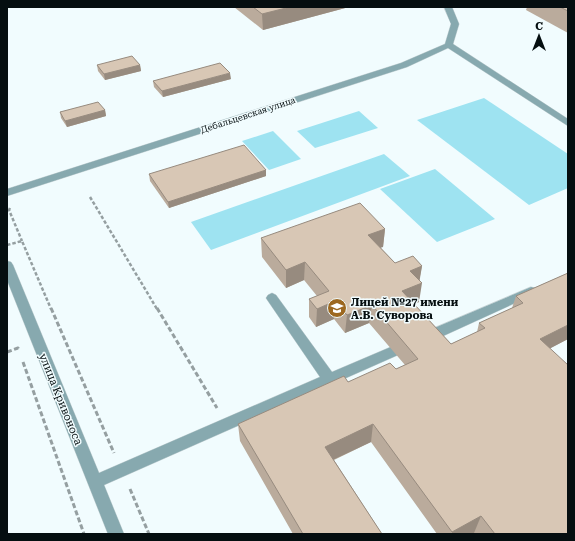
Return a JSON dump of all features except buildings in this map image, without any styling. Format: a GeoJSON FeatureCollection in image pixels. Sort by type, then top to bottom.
{"type":"FeatureCollection","features":[{"type":"Feature","properties":{"kind":"street"},"geometry":{"type":"LineString","coordinates":[[448,7],[455,24],[449,45],[568,123]]}},
{"type":"Feature","properties":{"kind":"street","name":"Дебальцевская улица"},"geometry":{"type":"LineString","coordinates":[[7,193],[404,65],[449,45]]}},
{"type":"Feature","properties":{"kind":"street","name":"улица Кривоноса"},"geometry":{"type":"LineString","coordinates":[[7,265],[116,534]]}},
{"type":"Feature","properties":{"kind":"street"},"geometry":{"type":"LineString","coordinates":[[425,338],[537,288]]}},
{"type":"Feature","properties":{"kind":"street"},"geometry":{"type":"LineString","coordinates":[[272,298],[329,379]]}},
{"type":"Feature","properties":{"kind":"street"},"geometry":{"type":"LineString","coordinates":[[95,482],[393,351]]}},
{"type":"Feature","properties":{"kind":"path"},"geometry":{"type":"LineString","coordinates":[[90,197],[226,424]]}},
{"type":"Feature","properties":{"kind":"path"},"geometry":{"type":"LineString","coordinates":[[7,246],[22,241],[149,534]]}},
{"type":"Feature","properties":{"kind":"path"},"geometry":{"type":"LineString","coordinates":[[7,352],[18,348],[84,534]]}},
{"type":"Feature","properties":{"kind":"shaded area"},"geometry":{"type":"Polygon","coordinates":[[[484,98],[568,154],[568,188],[529,205],[417,120],[484,98]]]}},
{"type":"Feature","properties":{"kind":"shaded area"},"geometry":{"type":"Polygon","coordinates":[[[359,111],[378,128],[315,148],[297,131],[359,111]]]}},
{"type":"Feature","properties":{"kind":"shaded area"},"geometry":{"type":"Polygon","coordinates":[[[273,131],[301,159],[269,170],[242,141],[273,131]]]}},
{"type":"Feature","properties":{"kind":"shaded area"},"geometry":{"type":"Polygon","coordinates":[[[384,154],[410,176],[211,250],[191,222],[384,154]]]}},
{"type":"Feature","properties":{"kind":"shaded area"},"geometry":{"type":"Polygon","coordinates":[[[435,169],[495,219],[437,242],[380,189],[435,169]]]}},
{"type":"Feature","properties":{"kind":"place","name":"Лицей №27 имени А.В. Суворова"},"geometry":{"type":"Point","coordinates":[337,308]}}]}
